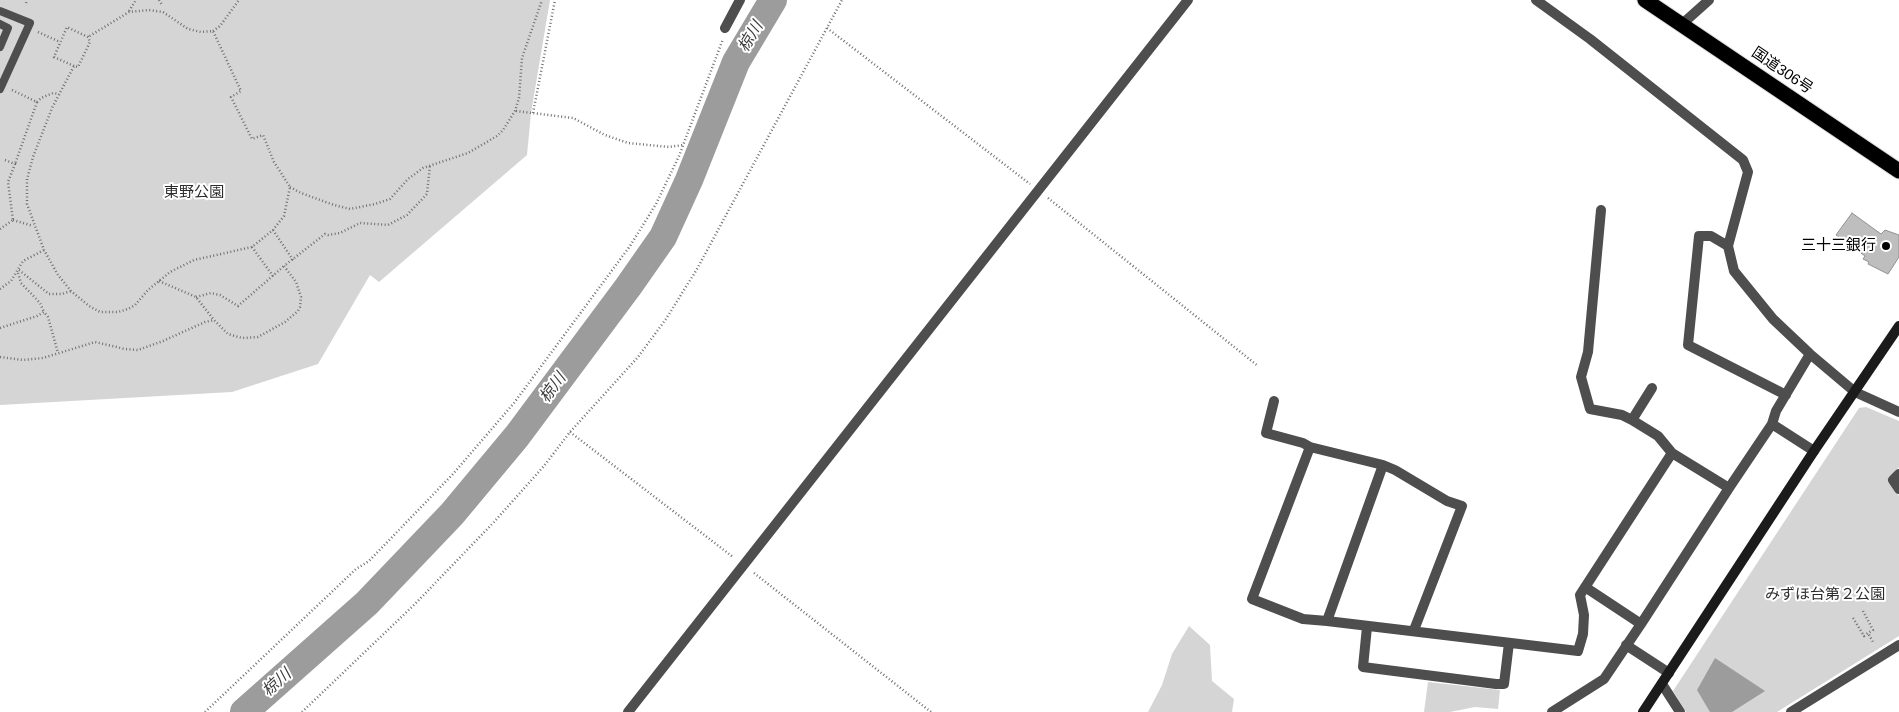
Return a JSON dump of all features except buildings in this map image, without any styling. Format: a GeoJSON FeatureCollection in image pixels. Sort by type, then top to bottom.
{"type":"FeatureCollection","features":[{"type":"Feature","properties":{"kind":"highway","name":"国道306号"},"geometry":{"type":"LineString","coordinates":[[1646,0],[1899,171]]}},
{"type":"Feature","properties":{"kind":"street"},"geometry":{"type":"LineString","coordinates":[[726,28],[740,0]]}},
{"type":"Feature","properties":{"kind":"street"},"geometry":{"type":"LineString","coordinates":[[628,712],[1188,0]]}},
{"type":"Feature","properties":{"kind":"street"},"geometry":{"type":"LineString","coordinates":[[1536,0],[1590,39],[1743,160],[1748,172],[1728,246],[1734,271],[1773,319],[1810,354],[1855,392],[1899,412]]}},
{"type":"Feature","properties":{"kind":"street"},"geometry":{"type":"LineString","coordinates":[[1681,24],[1709,0]]}},
{"type":"Feature","properties":{"kind":"street"},"geometry":{"type":"LineString","coordinates":[[1601,210],[1588,352],[1581,377],[1590,409],[1622,415],[1632,420],[1658,436],[1672,453],[1729,488]]}},
{"type":"Feature","properties":{"kind":"street"},"geometry":{"type":"LineString","coordinates":[[1728,246],[1711,236],[1699,236],[1688,344],[1786,395]]}},
{"type":"Feature","properties":{"kind":"street"},"geometry":{"type":"LineString","coordinates":[[1642,711],[1662,684],[1814,451],[1899,326]]}},
{"type":"Feature","properties":{"kind":"street"},"geometry":{"type":"LineString","coordinates":[[1552,712],[1604,679],[1772,424],[1786,395],[1810,354]]}},
{"type":"Feature","properties":{"kind":"street"},"geometry":{"type":"LineString","coordinates":[[1632,420],[1652,388]]}},
{"type":"Feature","properties":{"kind":"street"},"geometry":{"type":"LineString","coordinates":[[1274,402],[1266,433],[1303,443],[1310,447],[1383,465],[1395,470],[1447,501],[1462,506],[1414,630]]}},
{"type":"Feature","properties":{"kind":"street"},"geometry":{"type":"LineString","coordinates":[[1772,424],[1814,451]]}},
{"type":"Feature","properties":{"kind":"street"},"geometry":{"type":"LineString","coordinates":[[1310,447],[1252,599],[1303,619],[1367,627],[1414,630],[1578,651],[1583,634],[1584,615],[1580,595],[1672,453]]}},
{"type":"Feature","properties":{"kind":"street"},"geometry":{"type":"LineString","coordinates":[[1327,621],[1383,465]]}},
{"type":"Feature","properties":{"kind":"street"},"geometry":{"type":"LineString","coordinates":[[1899,474],[1894,480],[1899,490]]}},
{"type":"Feature","properties":{"kind":"street"},"geometry":{"type":"LineString","coordinates":[[1585,587],[1641,624]]}},
{"type":"Feature","properties":{"kind":"street"},"geometry":{"type":"LineString","coordinates":[[1367,627],[1363,666],[1496,684],[1504,684],[1509,643]]}},
{"type":"Feature","properties":{"kind":"street"},"geometry":{"type":"LineString","coordinates":[[1626,645],[1669,673]]}},
{"type":"Feature","properties":{"kind":"street"},"geometry":{"type":"LineString","coordinates":[[1791,712],[1899,645]]}},
{"type":"Feature","properties":{"kind":"street"},"geometry":{"type":"LineString","coordinates":[[1662,684],[1680,712]]}},
{"type":"Feature","properties":{"kind":"lane"},"geometry":{"type":"LineString","coordinates":[[0,10],[30,23],[0,89]]}},
{"type":"Feature","properties":{"kind":"lane"},"geometry":{"type":"LineString","coordinates":[[0,24],[8,28],[0,47]]}},
{"type":"Feature","properties":{"kind":"path"},"geometry":{"type":"LineString","coordinates":[[129,12],[136,0]]}},
{"type":"Feature","properties":{"kind":"path"},"geometry":{"type":"LineString","coordinates":[[159,0],[162,5]]}},
{"type":"Feature","properties":{"kind":"path"},"geometry":{"type":"LineString","coordinates":[[88,37],[129,12],[150,10],[163,12],[188,29],[213,32],[220,26],[239,0]]}},
{"type":"Feature","properties":{"kind":"path"},"geometry":{"type":"LineString","coordinates":[[213,32],[241,91],[231,97],[252,139],[263,135],[274,162],[290,187],[301,193],[350,209],[390,199],[408,179],[423,168],[468,153],[497,136],[516,111],[519,98],[522,58],[542,0]]}},
{"type":"Feature","properties":{"kind":"path"},"geometry":{"type":"LineString","coordinates":[[533,113],[556,0]]}},
{"type":"Feature","properties":{"kind":"path"},"geometry":{"type":"LineString","coordinates":[[302,712],[415,604],[494,522],[544,466],[570,432],[638,357],[684,290],[842,0]]}},
{"type":"Feature","properties":{"kind":"path"},"geometry":{"type":"LineString","coordinates":[[66,27],[88,37],[90,42],[78,67],[54,57],[66,27]]}},
{"type":"Feature","properties":{"kind":"path"},"geometry":{"type":"LineString","coordinates":[[28,28],[60,42]]}},
{"type":"Feature","properties":{"kind":"path"},"geometry":{"type":"LineString","coordinates":[[205,712],[356,569],[369,561],[453,474],[508,410],[638,234],[656,204],[682,146],[726,28]]}},
{"type":"Feature","properties":{"kind":"path"},"geometry":{"type":"LineString","coordinates":[[826,28],[1039,190],[1258,366]]}},
{"type":"Feature","properties":{"kind":"path"},"geometry":{"type":"LineString","coordinates":[[74,66],[59,94],[27,179],[27,204],[44,250],[58,275],[71,291],[89,306],[100,312],[118,312],[128,309],[135,305],[170,272],[194,260],[252,247],[273,230],[284,216],[290,187]]}},
{"type":"Feature","properties":{"kind":"path"},"geometry":{"type":"LineString","coordinates":[[9,88],[37,102]]}},
{"type":"Feature","properties":{"kind":"path"},"geometry":{"type":"LineString","coordinates":[[13,220],[8,182],[37,102],[41,98],[59,94]]}},
{"type":"Feature","properties":{"kind":"path"},"geometry":{"type":"LineString","coordinates":[[516,111],[573,118],[604,136],[628,143],[670,147],[682,146]]}},
{"type":"Feature","properties":{"kind":"path"},"geometry":{"type":"LineString","coordinates":[[5,160],[15,164]]}},
{"type":"Feature","properties":{"kind":"path"},"geometry":{"type":"LineString","coordinates":[[196,297],[211,293],[220,294],[238,306],[325,234],[340,233],[360,223],[388,225],[407,215],[427,194],[430,165]]}},
{"type":"Feature","properties":{"kind":"path"},"geometry":{"type":"LineString","coordinates":[[13,220],[34,226]]}},
{"type":"Feature","properties":{"kind":"path"},"geometry":{"type":"LineString","coordinates":[[0,229],[13,220]]}},
{"type":"Feature","properties":{"kind":"path"},"geometry":{"type":"LineString","coordinates":[[273,230],[293,260]]}},
{"type":"Feature","properties":{"kind":"path"},"geometry":{"type":"LineString","coordinates":[[252,247],[273,276]]}},
{"type":"Feature","properties":{"kind":"path"},"geometry":{"type":"LineString","coordinates":[[0,289],[11,281],[23,261],[44,250]]}},
{"type":"Feature","properties":{"kind":"path"},"geometry":{"type":"LineString","coordinates":[[159,281],[196,297],[228,334],[242,338],[258,337],[292,316],[300,307],[301,297],[296,282],[284,266]]}},
{"type":"Feature","properties":{"kind":"path"},"geometry":{"type":"LineString","coordinates":[[18,271],[49,294],[62,294],[71,291]]}},
{"type":"Feature","properties":{"kind":"path"},"geometry":{"type":"LineString","coordinates":[[18,271],[21,283],[40,303],[48,317],[58,353]]}},
{"type":"Feature","properties":{"kind":"path"},"geometry":{"type":"LineString","coordinates":[[0,328],[44,312]]}},
{"type":"Feature","properties":{"kind":"path"},"geometry":{"type":"LineString","coordinates":[[0,357],[23,360],[44,358],[96,342],[138,350],[214,320]]}},
{"type":"Feature","properties":{"kind":"path"},"geometry":{"type":"LineString","coordinates":[[570,432],[932,712]]}},
{"type":"Feature","properties":{"kind":"path"},"geometry":{"type":"LineString","coordinates":[[1853,618],[1864,636],[1874,630],[1863,611]]}},
{"type":"Feature","properties":{"kind":"path"},"geometry":{"type":"LineString","coordinates":[[1868,632],[1873,642]]}},
{"type":"Feature","properties":{"kind":"green space","name":"東野公園"},"geometry":{"type":"Polygon","coordinates":[[[0,0],[550,0],[531,113],[527,155],[379,282],[370,275],[318,364],[232,392],[0,405],[0,0]]]}},
{"type":"Feature","properties":{"kind":"green space","name":"みずほ台第２公園"},"geometry":{"type":"Polygon","coordinates":[[[1866,407],[1899,421],[1899,467],[1889,479],[1899,496],[1899,636],[1777,712],[1686,712],[1673,691],[1859,408],[1866,407]]]}},
{"type":"Feature","properties":{"kind":"green space"},"geometry":{"type":"Polygon","coordinates":[[[1189,626],[1210,645],[1212,681],[1234,699],[1232,712],[1148,712],[1162,685],[1172,654],[1189,626]]]}},
{"type":"Feature","properties":{"kind":"green space"},"geometry":{"type":"Polygon","coordinates":[[[1428,682],[1500,690],[1498,709],[1475,707],[1450,712],[1424,712],[1428,682]]]}},
{"type":"Feature","properties":{"kind":"shaded area"},"geometry":{"type":"Polygon","coordinates":[[[1715,658],[1765,691],[1732,712],[1710,712],[1697,690],[1715,658]]]}},
{"type":"Feature","properties":{"kind":"waterway","name":"椋川"},"geometry":{"type":"LineString","coordinates":[[244,712],[367,603],[452,514],[517,436],[628,287],[663,237],[689,180],[736,62],[773,0]]}},
{"type":"Feature","properties":{"kind":"place","name":"三十三銀行"},"geometry":{"type":"Point","coordinates":[1886,246]}}]}
